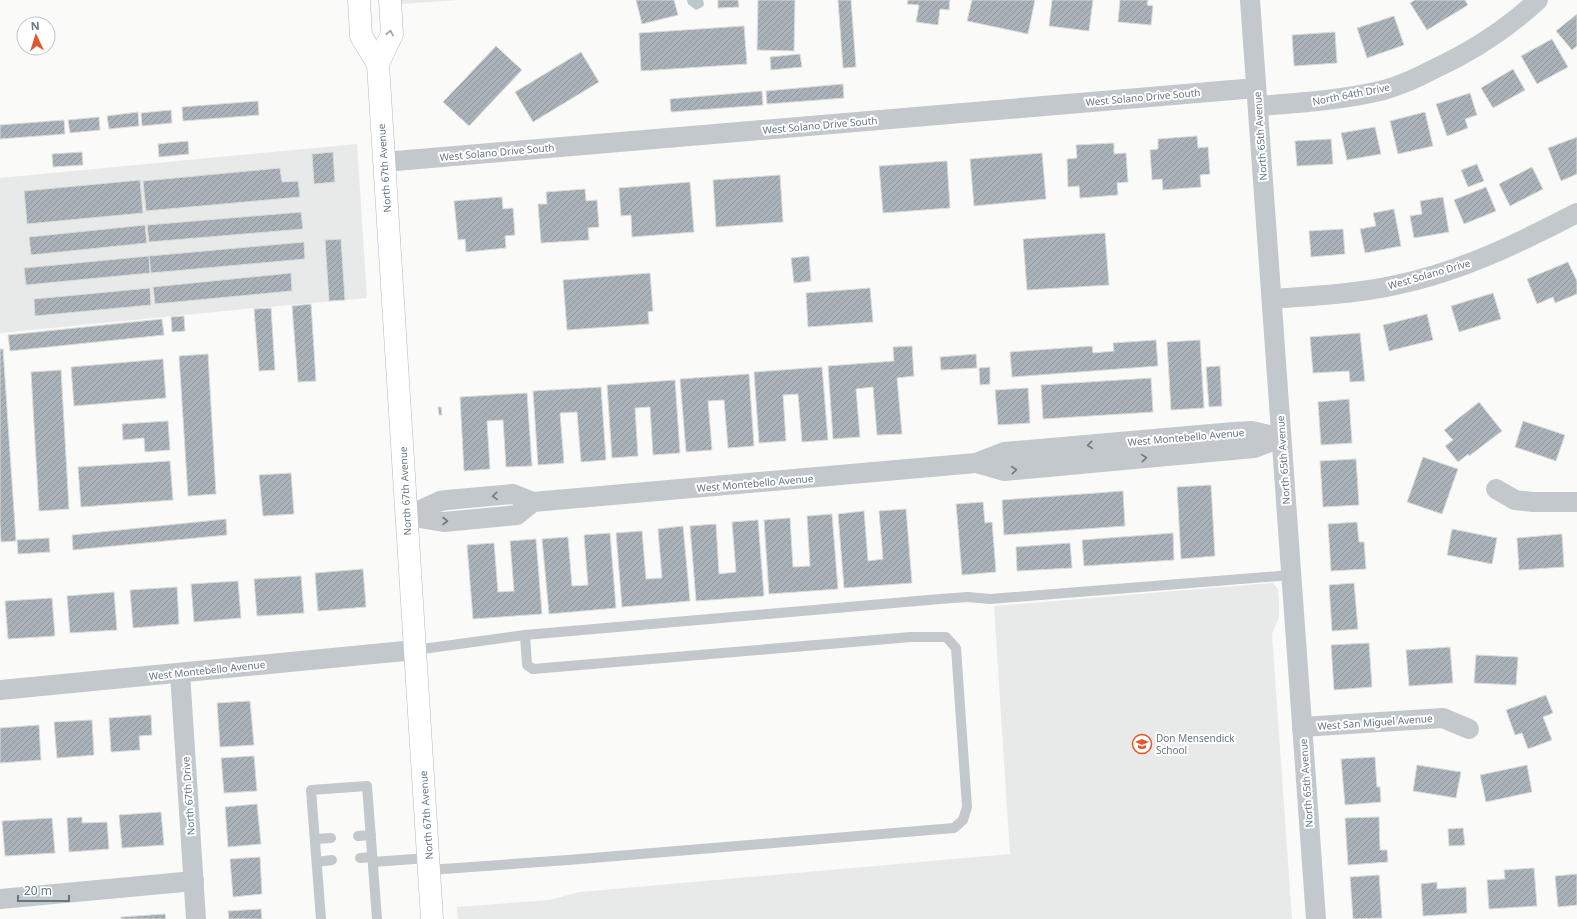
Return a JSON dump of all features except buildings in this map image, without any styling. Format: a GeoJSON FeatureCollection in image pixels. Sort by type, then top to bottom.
{"type":"FeatureCollection","features":[{"type":"Feature","properties":{"kind":"main road","name":"North 67th Avenue"},"geometry":{"type":"LineString","coordinates":[[359,0],[362,36],[378,64],[432,919]]}},
{"type":"Feature","properties":{"kind":"main road","name":"North 67th Avenue"},"geometry":{"type":"LineString","coordinates":[[378,64],[392,34],[390,0]]}},
{"type":"Feature","properties":{"kind":"street","name":"North 65th Avenue"},"geometry":{"type":"LineString","coordinates":[[1250,0],[1316,919]]}},
{"type":"Feature","properties":{"kind":"street","name":"North 64th Drive"},"geometry":{"type":"LineString","coordinates":[[1257,97],[1304,103],[1385,90],[1419,77],[1457,58],[1491,38],[1524,14],[1538,0]]}},
{"type":"Feature","properties":{"kind":"street","name":"West Solano Drive South"},"geometry":{"type":"LineString","coordinates":[[384,162],[1257,97]]}},
{"type":"Feature","properties":{"kind":"street","name":"West Solano Drive"},"geometry":{"type":"LineString","coordinates":[[1272,300],[1361,292],[1430,277],[1469,264],[1508,247],[1577,213]]}},
{"type":"Feature","properties":{"kind":"street","name":"West Montebello Avenue"},"geometry":{"type":"LineString","coordinates":[[407,516],[440,501],[513,494],[533,502],[976,463],[1004,471],[1254,448],[1281,438]]}},
{"type":"Feature","properties":{"kind":"street"},"geometry":{"type":"LineString","coordinates":[[1496,490],[1514,500],[1533,502],[1577,502]]}},
{"type":"Feature","properties":{"kind":"street","name":"West Montebello Avenue"},"geometry":{"type":"LineString","coordinates":[[0,690],[415,650]]}},
{"type":"Feature","properties":{"kind":"street","name":"North 67th Drive"},"geometry":{"type":"LineString","coordinates":[[180,672],[196,919]]}},
{"type":"Feature","properties":{"kind":"street","name":"West San Miguel Avenue"},"geometry":{"type":"LineString","coordinates":[[1302,727],[1443,718],[1469,730]]}},
{"type":"Feature","properties":{"kind":"street"},"geometry":{"type":"LineString","coordinates":[[0,899],[194,881]]}},
{"type":"Feature","properties":{"kind":"lane"},"geometry":{"type":"LineString","coordinates":[[415,650],[525,635],[940,599],[968,597],[990,599],[1291,574]]}},
{"type":"Feature","properties":{"kind":"lane"},"geometry":{"type":"LineString","coordinates":[[360,858],[429,864],[576,860],[954,828],[963,820],[967,807],[956,648],[946,637],[911,637],[533,669],[527,665],[525,635]]}},
{"type":"Feature","properties":{"kind":"lane"},"geometry":{"type":"LineString","coordinates":[[320,919],[312,790],[367,786],[377,919]]}},
{"type":"Feature","properties":{"kind":"lane"},"geometry":{"type":"LineString","coordinates":[[358,836],[371,835]]}},
{"type":"Feature","properties":{"kind":"lane"},"geometry":{"type":"LineString","coordinates":[[315,839],[331,838]]}},
{"type":"Feature","properties":{"kind":"lane"},"geometry":{"type":"LineString","coordinates":[[316,862],[332,860]]}},
{"type":"Feature","properties":{"kind":"shaded area"},"geometry":{"type":"Polygon","coordinates":[[[400,0],[459,0],[401,4],[400,0]]]}},
{"type":"Feature","properties":{"kind":"shaded area"},"geometry":{"type":"Polygon","coordinates":[[[357,144],[367,298],[0,333],[0,178],[357,144]]]}},
{"type":"Feature","properties":{"kind":"shaded area","name":"Don Mensendick School"},"geometry":{"type":"Polygon","coordinates":[[[1273,583],[1278,589],[1279,599],[1279,617],[1272,634],[1292,919],[458,919],[457,907],[549,900],[580,892],[1010,854],[994,606],[1273,583]]]}},
{"type":"Feature","properties":{"kind":"water"},"geometry":{"type":"Polygon","coordinates":[[[687,0],[703,0],[704,5],[696,10],[688,4],[687,0]]]}},
{"type":"Feature","properties":{"kind":"place","name":"Don Mensendick School"},"geometry":{"type":"Point","coordinates":[1142,744]}}]}
